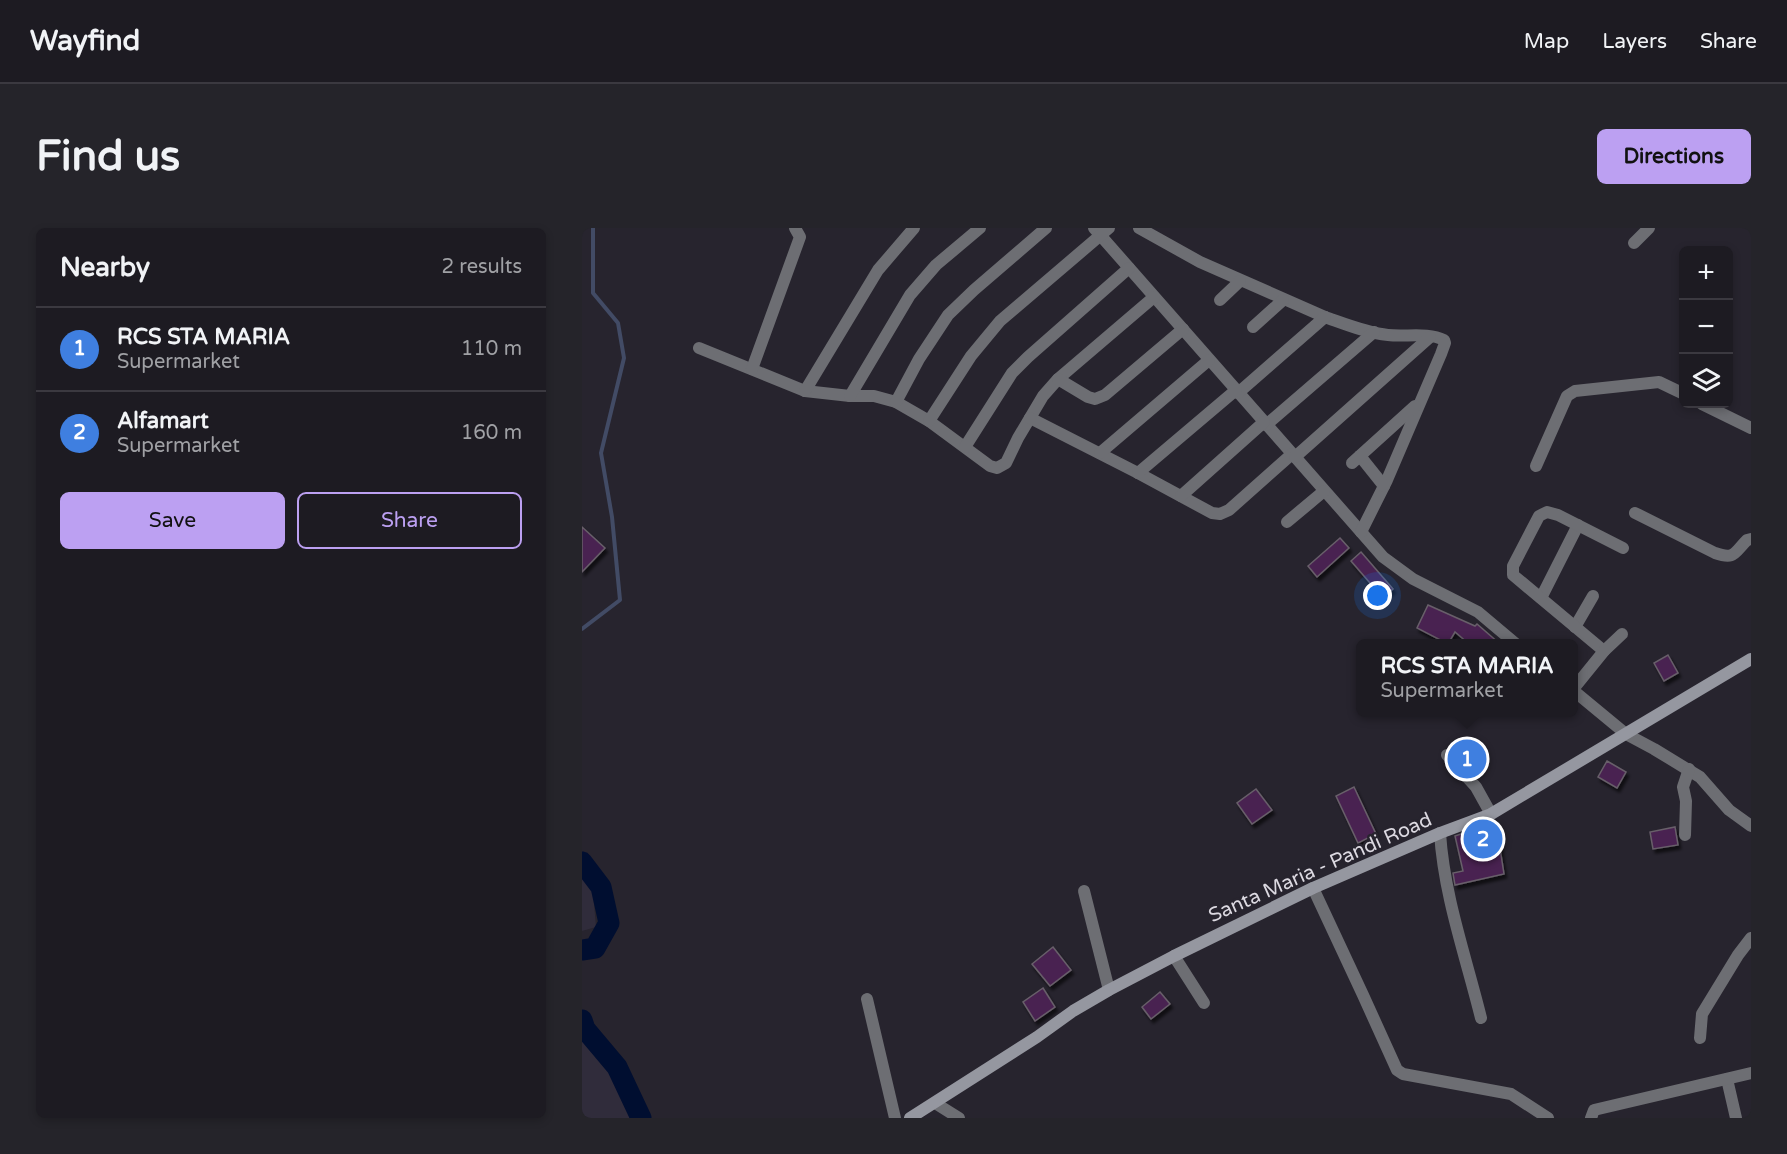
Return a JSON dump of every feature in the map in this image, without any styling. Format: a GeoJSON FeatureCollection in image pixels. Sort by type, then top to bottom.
{"type":"FeatureCollection","features":[{"type":"Feature","properties":{"kind":"main road","name":"Santa Maria - Pandi Road"},"geometry":{"type":"LineString","coordinates":[[910,1118],[1037,1037],[1073,1011],[1109,990],[1313,888],[1491,814],[1751,659]]}},
{"type":"Feature","properties":{"kind":"street"},"geometry":{"type":"LineString","coordinates":[[805,391],[878,270],[914,228]]}},
{"type":"Feature","properties":{"kind":"street"},"geometry":{"type":"LineString","coordinates":[[850,396],[910,295],[936,265],[980,228]]}},
{"type":"Feature","properties":{"kind":"street"},"geometry":{"type":"LineString","coordinates":[[896,402],[919,359],[948,315],[1046,228]]}},
{"type":"Feature","properties":{"kind":"street"},"geometry":{"type":"LineString","coordinates":[[1139,228],[1196,266],[1240,281],[1346,325],[1387,335],[1442,339],[1445,343],[1384,486],[1361,532]]}},
{"type":"Feature","properties":{"kind":"street"},"geometry":{"type":"LineString","coordinates":[[1634,243],[1649,228]]}},
{"type":"Feature","properties":{"kind":"street"},"geometry":{"type":"LineString","coordinates":[[929,421],[971,356],[1000,321],[1101,230],[1154,297],[1383,557],[1413,579],[1478,612],[1510,639]]}},
{"type":"Feature","properties":{"kind":"street"},"geometry":{"type":"LineString","coordinates":[[752,369],[800,231]]}},
{"type":"Feature","properties":{"kind":"street"},"geometry":{"type":"LineString","coordinates":[[965,447],[1012,373],[1129,268]]}},
{"type":"Feature","properties":{"kind":"street"},"geometry":{"type":"LineString","coordinates":[[1220,300],[1240,281]]}},
{"type":"Feature","properties":{"kind":"street"},"geometry":{"type":"LineString","coordinates":[[699,348],[805,391],[874,396],[896,402],[929,421],[990,466],[997,468],[1006,463],[1043,396],[1058,379],[1154,297]]}},
{"type":"Feature","properties":{"kind":"street"},"geometry":{"type":"LineString","coordinates":[[1253,327],[1283,300]]}},
{"type":"Feature","properties":{"kind":"street"},"geometry":{"type":"LineString","coordinates":[[1138,473],[1325,317]]}},
{"type":"Feature","properties":{"kind":"street"},"geometry":{"type":"LineString","coordinates":[[1058,379],[1088,397],[1095,399],[1105,395],[1183,329]]}},
{"type":"Feature","properties":{"kind":"street"},"geometry":{"type":"LineString","coordinates":[[1181,496],[1374,332]]}},
{"type":"Feature","properties":{"kind":"street"},"geometry":{"type":"LineString","coordinates":[[1030,418],[1212,513],[1220,514],[1229,510],[1294,456],[1430,337]]}},
{"type":"Feature","properties":{"kind":"street"},"geometry":{"type":"LineString","coordinates":[[1100,453],[1209,360]]}},
{"type":"Feature","properties":{"kind":"street"},"geometry":{"type":"LineString","coordinates":[[1536,466],[1567,396],[1575,392],[1659,382],[1679,392]]}},
{"type":"Feature","properties":{"kind":"street"},"geometry":{"type":"LineString","coordinates":[[1384,486],[1356,459],[1418,403]]}},
{"type":"Feature","properties":{"kind":"street"},"geometry":{"type":"LineString","coordinates":[[1710,408],[1751,428]]}},
{"type":"Feature","properties":{"kind":"street"},"geometry":{"type":"LineString","coordinates":[[1287,522],[1324,491]]}},
{"type":"Feature","properties":{"kind":"street"},"geometry":{"type":"LineString","coordinates":[[1604,651],[1513,575],[1513,566],[1539,516],[1547,512],[1557,514],[1623,548]]}},
{"type":"Feature","properties":{"kind":"street"},"geometry":{"type":"LineString","coordinates":[[1635,513],[1714,553],[1726,556],[1734,554],[1747,540],[1751,540]]}},
{"type":"Feature","properties":{"kind":"street"},"geometry":{"type":"LineString","coordinates":[[1540,598],[1578,525]]}},
{"type":"Feature","properties":{"kind":"street"},"geometry":{"type":"LineString","coordinates":[[1575,627],[1593,596]]}},
{"type":"Feature","properties":{"kind":"street"},"geometry":{"type":"LineString","coordinates":[[1578,684],[1604,651],[1622,634]]}},
{"type":"Feature","properties":{"kind":"street"},"geometry":{"type":"LineString","coordinates":[[1578,692],[1626,734],[1700,777],[1729,810],[1751,826]]}},
{"type":"Feature","properties":{"kind":"street"},"geometry":{"type":"LineString","coordinates":[[1447,755],[1476,787],[1491,814]]}},
{"type":"Feature","properties":{"kind":"street"},"geometry":{"type":"LineString","coordinates":[[1685,835],[1686,801],[1683,787],[1689,769]]}},
{"type":"Feature","properties":{"kind":"street"},"geometry":{"type":"LineString","coordinates":[[1440,834],[1442,860],[1449,894],[1481,1018]]}},
{"type":"Feature","properties":{"kind":"street"},"geometry":{"type":"LineString","coordinates":[[1313,888],[1397,1070],[1403,1074],[1510,1094],[1548,1118]]}},
{"type":"Feature","properties":{"kind":"street"},"geometry":{"type":"LineString","coordinates":[[1084,891],[1109,990]]}},
{"type":"Feature","properties":{"kind":"street"},"geometry":{"type":"LineString","coordinates":[[1700,1038],[1702,1014],[1751,938]]}},
{"type":"Feature","properties":{"kind":"street"},"geometry":{"type":"LineString","coordinates":[[1174,956],[1204,1003]]}},
{"type":"Feature","properties":{"kind":"street"},"geometry":{"type":"LineString","coordinates":[[867,999],[895,1118]]}},
{"type":"Feature","properties":{"kind":"street"},"geometry":{"type":"LineString","coordinates":[[1591,1118],[1594,1110],[1751,1073]]}},
{"type":"Feature","properties":{"kind":"street"},"geometry":{"type":"LineString","coordinates":[[1727,1079],[1736,1118]]}},
{"type":"Feature","properties":{"kind":"street"},"geometry":{"type":"LineString","coordinates":[[935,1103],[959,1118]]}},
{"type":"Feature","properties":{"kind":"shaded area"},"geometry":{"type":"Polygon","coordinates":[[[582,878],[593,892],[596,927],[582,931],[582,878]]]}},
{"type":"Feature","properties":{"kind":"shaded area"},"geometry":{"type":"Polygon","coordinates":[[[582,1033],[608,1067],[632,1118],[582,1118],[582,1033]]]}},
{"type":"Feature","properties":{"kind":"building"},"geometry":{"type":"Polygon","coordinates":[[[582,527],[605,548],[582,572],[582,527]]]}},
{"type":"Feature","properties":{"kind":"building"},"geometry":{"type":"Polygon","coordinates":[[[1340,538],[1349,548],[1317,577],[1308,566],[1340,538]]]}},
{"type":"Feature","properties":{"kind":"building"},"geometry":{"type":"Polygon","coordinates":[[[1361,552],[1393,589],[1383,598],[1351,561],[1361,552]]]}},
{"type":"Feature","properties":{"kind":"building"},"geometry":{"type":"Polygon","coordinates":[[[1428,605],[1475,626],[1477,624],[1494,639],[1463,639],[1455,632],[1451,639],[1438,639],[1417,628],[1428,605]]]}},
{"type":"Feature","properties":{"kind":"building"},"geometry":{"type":"Polygon","coordinates":[[[1668,655],[1678,673],[1664,681],[1654,663],[1668,655]]]}},
{"type":"Feature","properties":{"kind":"building"},"geometry":{"type":"Polygon","coordinates":[[[1607,761],[1626,772],[1617,788],[1598,777],[1607,761]]]}},
{"type":"Feature","properties":{"kind":"building"},"geometry":{"type":"Polygon","coordinates":[[[1354,787],[1376,834],[1358,843],[1336,796],[1354,787]]]}},
{"type":"Feature","properties":{"kind":"building"},"geometry":{"type":"Polygon","coordinates":[[[1256,789],[1272,810],[1252,824],[1237,803],[1256,789]]]}},
{"type":"Feature","properties":{"kind":"building"},"geometry":{"type":"Polygon","coordinates":[[[1675,827],[1678,845],[1653,849],[1650,832],[1675,827]]]}},
{"type":"Feature","properties":{"kind":"building"},"geometry":{"type":"Polygon","coordinates":[[[1470,831],[1473,848],[1499,842],[1504,874],[1455,885],[1453,873],[1463,871],[1455,836],[1470,831]]]}},
{"type":"Feature","properties":{"kind":"building"},"geometry":{"type":"Polygon","coordinates":[[[1053,947],[1071,970],[1050,986],[1032,964],[1053,947]]]}},
{"type":"Feature","properties":{"kind":"building"},"geometry":{"type":"Polygon","coordinates":[[[1043,988],[1055,1007],[1035,1021],[1023,1002],[1043,988]]]}},
{"type":"Feature","properties":{"kind":"building"},"geometry":{"type":"Polygon","coordinates":[[[1160,992],[1170,1004],[1151,1019],[1142,1007],[1160,992]]]}},
{"type":"Feature","properties":{"kind":"waterway"},"geometry":{"type":"LineString","coordinates":[[582,629],[620,600],[612,517],[601,453],[624,358],[618,323],[593,293],[593,228]]}},
{"type":"Feature","properties":{"kind":"waterway"},"geometry":{"type":"LineString","coordinates":[[582,862],[601,887],[609,923],[595,948],[582,950]]}},
{"type":"Feature","properties":{"kind":"waterway"},"geometry":{"type":"LineString","coordinates":[[582,1020],[585,1029],[617,1067],[641,1118]]}},
{"type":"Feature","properties":{"kind":"place","name":"RCS STA MARIA"},"geometry":{"type":"Point","coordinates":[1467,759]}},
{"type":"Feature","properties":{"kind":"place","name":"Alfamart"},"geometry":{"type":"Point","coordinates":[1483,839]}}]}
